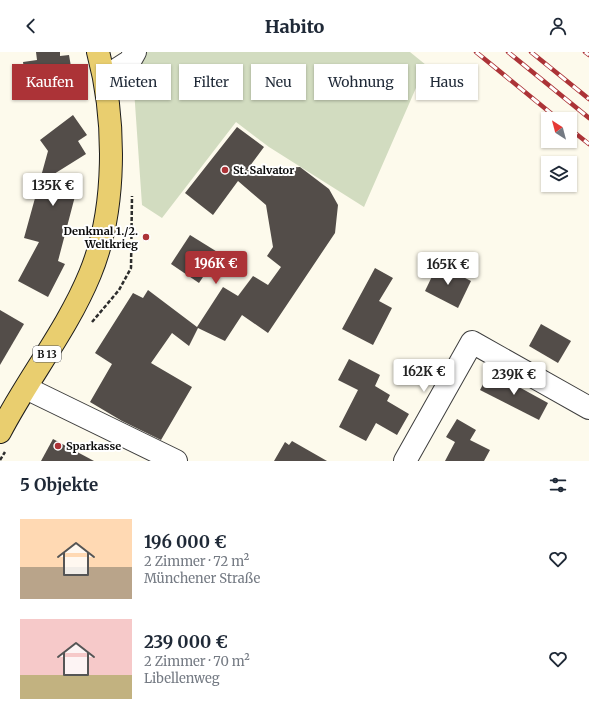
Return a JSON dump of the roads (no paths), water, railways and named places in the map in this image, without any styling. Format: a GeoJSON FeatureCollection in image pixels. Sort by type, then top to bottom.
{"type":"FeatureCollection","features":[{"type":"Feature","properties":{"kind":"main road","name":"B 13"},"geometry":{"type":"LineString","coordinates":[[98,52],[102,64]]}},
{"type":"Feature","properties":{"kind":"main road","name":"B 13"},"geometry":{"type":"LineString","coordinates":[[0,432],[68,319],[90,273],[104,232],[109,198],[110,141],[107,100]]}},
{"type":"Feature","properties":{"kind":"street"},"geometry":{"type":"LineString","coordinates":[[125,64],[130,61],[135,52]]}},
{"type":"Feature","properties":{"kind":"street"},"geometry":{"type":"LineString","coordinates":[[405,461],[472,342],[589,408]]}},
{"type":"Feature","properties":{"kind":"street"},"geometry":{"type":"LineString","coordinates":[[26,388],[176,461]]}},
{"type":"Feature","properties":{"kind":"railway"},"geometry":{"type":"LineString","coordinates":[[476,52],[549,112]]}},
{"type":"Feature","properties":{"kind":"railway"},"geometry":{"type":"LineString","coordinates":[[508,52],[589,118]]}},
{"type":"Feature","properties":{"kind":"railway"},"geometry":{"type":"LineString","coordinates":[[531,52],[589,99]]}},
{"type":"Feature","properties":{"kind":"railway"},"geometry":{"type":"LineString","coordinates":[[585,52],[589,55]]}},
{"type":"Feature","properties":{"kind":"railway"},"geometry":{"type":"LineString","coordinates":[[577,135],[589,144]]}},
{"type":"Feature","properties":{"kind":"place","name":"St. Salvator"},"geometry":{"type":"Point","coordinates":[225,170]}},
{"type":"Feature","properties":{"kind":"place","name":"Denkmal 1./2. Weltkrieg"},"geometry":{"type":"Point","coordinates":[146,237]}},
{"type":"Feature","properties":{"kind":"place","name":"Sparkasse"},"geometry":{"type":"Point","coordinates":[58,446]}}]}
